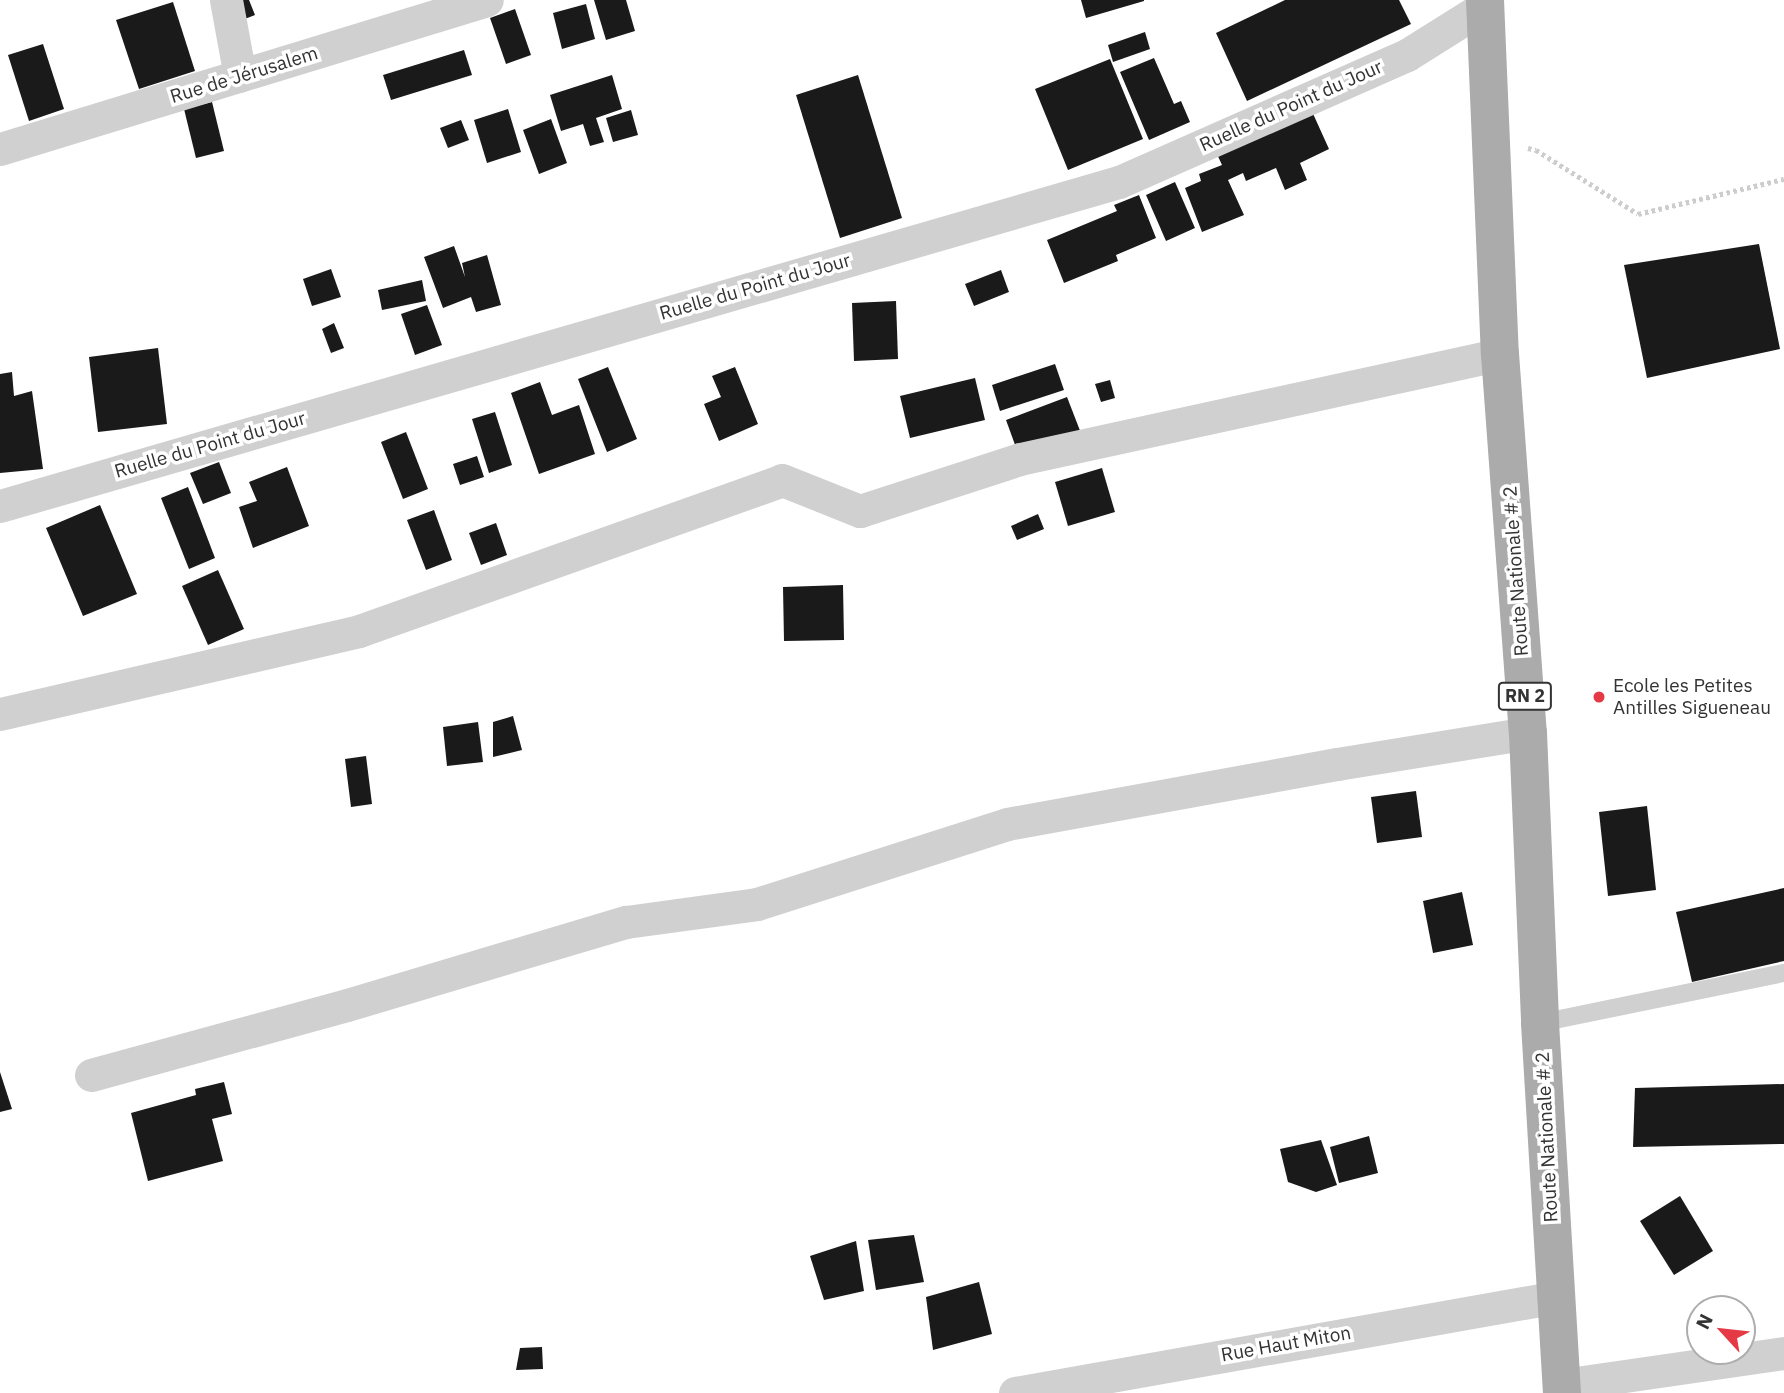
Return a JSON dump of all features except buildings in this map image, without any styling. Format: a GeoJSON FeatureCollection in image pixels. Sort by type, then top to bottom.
{"type":"FeatureCollection","features":[{"type":"Feature","properties":{"kind":"main road","name":"Route Nationale # 2"},"geometry":{"type":"LineString","coordinates":[[1485,3],[1500,354],[1528,733],[1562,1389]]}},
{"type":"Feature","properties":{"kind":"street"},"geometry":{"type":"LineString","coordinates":[[226,0],[240,76]]}},
{"type":"Feature","properties":{"kind":"street","name":"Rue de Jérusalem"},"geometry":{"type":"LineString","coordinates":[[0,149],[487,0]]}},
{"type":"Feature","properties":{"kind":"street","name":"Ruelle du Point du Jour"},"geometry":{"type":"LineString","coordinates":[[0,506],[1119,182],[1407,55],[1485,3]]}},
{"type":"Feature","properties":{"kind":"street"},"geometry":{"type":"LineString","coordinates":[[0,714],[359,631],[782,480],[860,510],[1020,459],[1500,354]]}},
{"type":"Feature","properties":{"kind":"street"},"geometry":{"type":"LineString","coordinates":[[91,1075],[347,1005],[626,922],[757,904],[1007,824],[1528,733]]}},
{"type":"Feature","properties":{"kind":"street","name":"Rue Haut Miton"},"geometry":{"type":"LineString","coordinates":[[1015,1393],[1557,1297]]}},
{"type":"Feature","properties":{"kind":"street"},"geometry":{"type":"LineString","coordinates":[[1562,1389],[1784,1353]]}},
{"type":"Feature","properties":{"kind":"lane"},"geometry":{"type":"LineString","coordinates":[[1541,1023],[1784,973]]}},
{"type":"Feature","properties":{"kind":"path"},"geometry":{"type":"LineString","coordinates":[[1490,139],[1536,150],[1638,214],[1784,179]]}},
{"type":"Feature","properties":{"kind":"place","name":"Ecole les Petites Antilles Sigueneau"},"geometry":{"type":"Point","coordinates":[1599,697]}}]}
